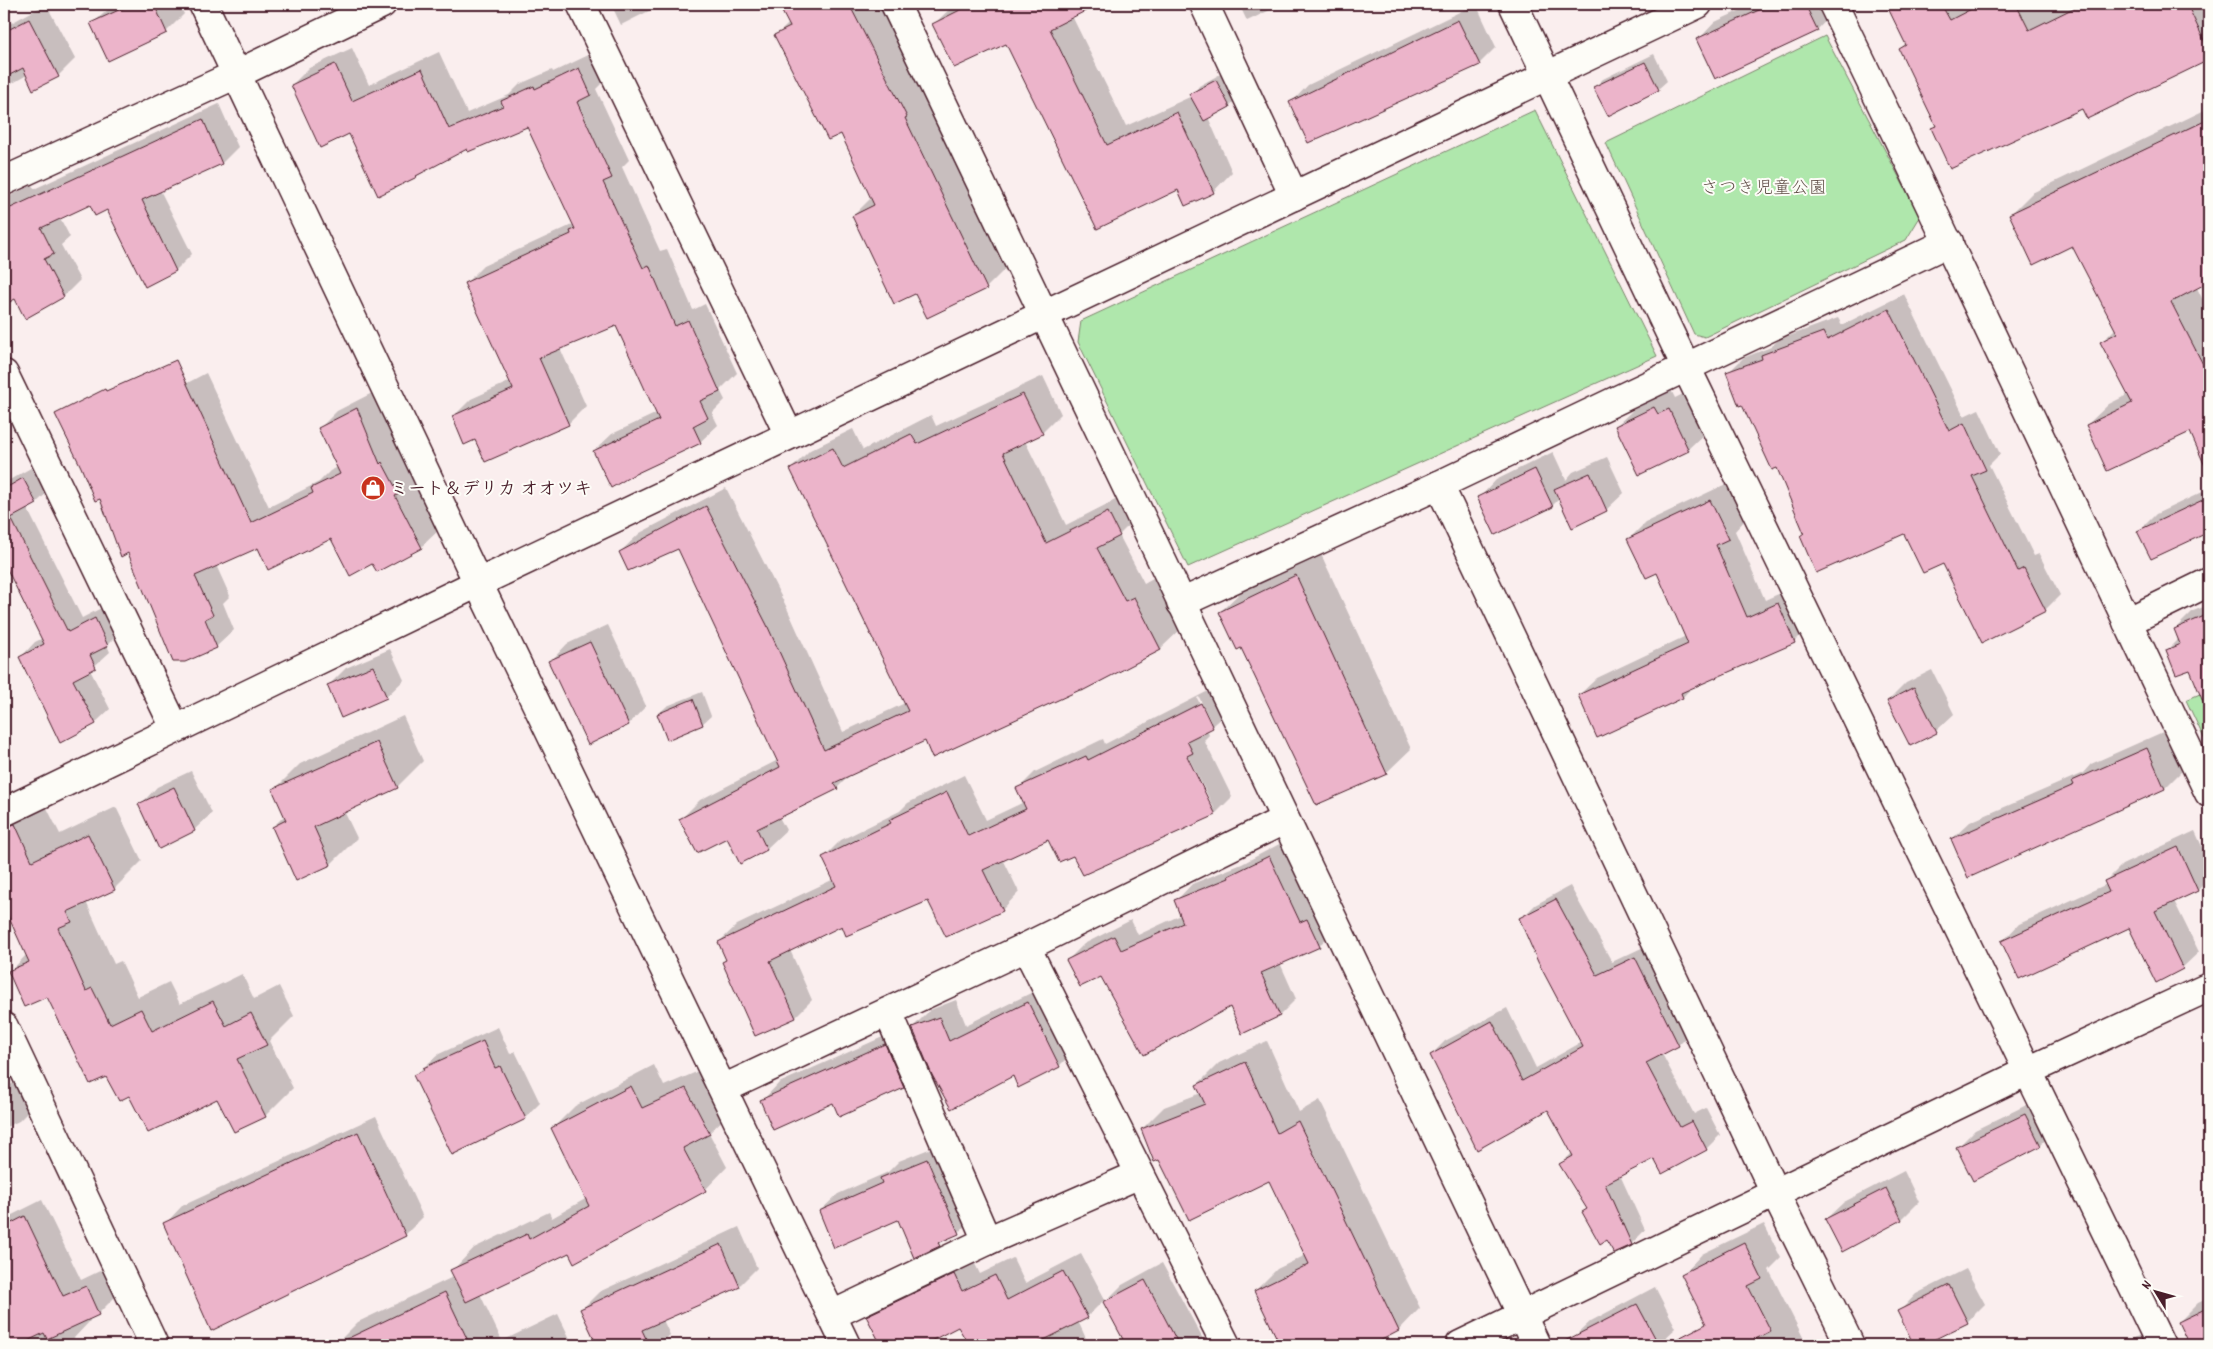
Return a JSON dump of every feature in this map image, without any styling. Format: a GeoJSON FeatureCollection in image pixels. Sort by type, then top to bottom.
{"type":"FeatureCollection","features":[{"type":"Feature","properties":{"kind":"street"},"geometry":{"type":"LineString","coordinates":[[203,4],[478,583],[846,1345]]}},
{"type":"Feature","properties":{"kind":"street"},"geometry":{"type":"LineString","coordinates":[[4,181],[237,74],[382,4]]}},
{"type":"Feature","properties":{"kind":"street"},"geometry":{"type":"LineString","coordinates":[[581,4],[789,435]]}},
{"type":"Feature","properties":{"kind":"street"},"geometry":{"type":"LineString","coordinates":[[895,4],[1046,314],[1284,820],[1536,1345]]}},
{"type":"Feature","properties":{"kind":"street"},"geometry":{"type":"LineString","coordinates":[[1204,4],[1294,196]]}},
{"type":"Feature","properties":{"kind":"street"},"geometry":{"type":"LineString","coordinates":[[1513,4],[1687,369],[2161,1345]]}},
{"type":"Feature","properties":{"kind":"street"},"geometry":{"type":"LineString","coordinates":[[4,812],[174,728],[1698,4]]}},
{"type":"Feature","properties":{"kind":"street"},"geometry":{"type":"LineString","coordinates":[[1833,4],[1949,242],[2209,793]]}},
{"type":"Feature","properties":{"kind":"street"},"geometry":{"type":"LineString","coordinates":[[1181,603],[1440,486],[1949,242]]}},
{"type":"Feature","properties":{"kind":"street"},"geometry":{"type":"LineString","coordinates":[[4,374],[174,728]]}},
{"type":"Feature","properties":{"kind":"street"},"geometry":{"type":"LineString","coordinates":[[1440,486],[1775,1193],[1850,1345]]}},
{"type":"Feature","properties":{"kind":"street"},"geometry":{"type":"LineString","coordinates":[[2127,622],[2209,582]]}},
{"type":"Feature","properties":{"kind":"street"},"geometry":{"type":"LineString","coordinates":[[723,1089],[1026,947],[1284,820]]}},
{"type":"Feature","properties":{"kind":"street"},"geometry":{"type":"LineString","coordinates":[[1026,947],[1226,1345]]}},
{"type":"Feature","properties":{"kind":"street"},"geometry":{"type":"LineString","coordinates":[[1460,1345],[2028,1071],[2209,987]]}},
{"type":"Feature","properties":{"kind":"street"},"geometry":{"type":"LineString","coordinates":[[888,1012],[987,1241]]}},
{"type":"Feature","properties":{"kind":"street"},"geometry":{"type":"LineString","coordinates":[[4,1027],[154,1345]]}},
{"type":"Feature","properties":{"kind":"street"},"geometry":{"type":"LineString","coordinates":[[832,1315],[987,1241],[1140,1174]]}},
{"type":"Feature","properties":{"kind":"green space","name":"さつき児童公園"},"geometry":{"type":"Polygon","coordinates":[[[1825,36],[1920,217],[1906,240],[1705,337],[1694,334],[1606,143],[1825,36]]]}},
{"type":"Feature","properties":{"kind":"green space"},"geometry":{"type":"Polygon","coordinates":[[[1535,110],[1657,356],[1188,567],[1078,342],[1081,321],[1535,110]]]}},
{"type":"Feature","properties":{"kind":"green space"},"geometry":{"type":"Polygon","coordinates":[[[2209,690],[2209,749],[2186,700],[2209,690]]]}},
{"type":"Feature","properties":{"kind":"building"},"geometry":{"type":"Polygon","coordinates":[[[132,4],[154,4],[167,33],[108,61],[90,23],[132,4]]]}},
{"type":"Feature","properties":{"kind":"building"},"geometry":{"type":"Polygon","coordinates":[[[778,4],[849,4],[907,117],[905,118],[987,289],[927,318],[915,294],[894,304],[852,216],[874,205],[841,134],[828,140],[774,35],[790,27],[778,4]]]}},
{"type":"Feature","properties":{"kind":"building"},"geometry":{"type":"Polygon","coordinates":[[[972,4],[1099,4],[1050,29],[1107,145],[1177,112],[1214,193],[1185,206],[1178,190],[1097,229],[1006,44],[954,68],[932,24],[972,4]]]}},
{"type":"Feature","properties":{"kind":"building"},"geometry":{"type":"Polygon","coordinates":[[[1772,4],[1805,4],[1818,31],[1715,79],[1696,39],[1772,4]]]}},
{"type":"Feature","properties":{"kind":"building"},"geometry":{"type":"Polygon","coordinates":[[[1886,4],[1941,4],[1950,20],[1981,4],[2016,4],[2029,30],[2082,4],[2187,4],[2209,51],[2209,60],[2087,119],[2082,109],[1950,169],[1931,128],[1936,126],[1899,49],[1906,45],[1886,4]]]}},
{"type":"Feature","properties":{"kind":"building"},"geometry":{"type":"Polygon","coordinates":[[[29,19],[59,77],[33,90],[23,68],[4,78],[4,32],[29,19]]]}},
{"type":"Feature","properties":{"kind":"building"},"geometry":{"type":"Polygon","coordinates":[[[1458,20],[1480,65],[1308,143],[1289,102],[1458,20]]]}},
{"type":"Feature","properties":{"kind":"building"},"geometry":{"type":"Polygon","coordinates":[[[1645,62],[1659,90],[1608,116],[1593,87],[1645,62]]]}},
{"type":"Feature","properties":{"kind":"building"},"geometry":{"type":"Polygon","coordinates":[[[335,64],[352,101],[422,69],[449,129],[503,106],[501,101],[534,86],[535,89],[579,68],[591,95],[577,102],[612,178],[603,182],[643,268],[649,265],[675,326],[688,320],[720,392],[700,401],[708,418],[693,426],[701,443],[633,475],[611,488],[593,451],[659,420],[616,326],[539,358],[569,425],[485,462],[475,440],[464,445],[452,416],[513,389],[464,283],[571,234],[570,231],[575,229],[527,127],[468,152],[467,149],[378,196],[349,134],[320,148],[291,85],[335,64]]]}},
{"type":"Feature","properties":{"kind":"building"},"geometry":{"type":"Polygon","coordinates":[[[1216,80],[1230,107],[1204,121],[1189,94],[1216,80]]]}},
{"type":"Feature","properties":{"kind":"building"},"geometry":{"type":"Polygon","coordinates":[[[203,119],[222,164],[142,200],[176,271],[145,287],[107,210],[95,216],[90,205],[41,228],[54,254],[44,259],[64,297],[25,319],[15,299],[4,305],[4,211],[203,119]]]}},
{"type":"Feature","properties":{"kind":"building"},"geometry":{"type":"Polygon","coordinates":[[[2209,119],[2209,282],[2171,302],[2209,376],[2209,475],[2190,432],[2107,471],[2086,425],[2132,403],[2100,342],[2117,333],[2072,246],[2033,265],[2009,214],[2209,119]]]}},
{"type":"Feature","properties":{"kind":"building"},"geometry":{"type":"Polygon","coordinates":[[[1889,309],[1949,431],[1964,423],[1986,470],[1972,476],[2018,571],[2024,568],[2046,611],[1982,643],[1943,564],[1923,573],[1904,534],[1816,573],[1800,536],[1804,533],[1777,468],[1772,470],[1742,405],[1739,406],[1726,372],[1762,359],[1761,355],[1823,332],[1827,340],[1889,309]]]}},
{"type":"Feature","properties":{"kind":"building"},"geometry":{"type":"Polygon","coordinates":[[[176,360],[251,523],[313,493],[311,488],[340,474],[318,428],[357,408],[380,464],[382,462],[399,494],[395,496],[422,548],[377,572],[372,564],[350,576],[331,539],[268,570],[258,548],[195,576],[213,615],[205,619],[217,648],[185,662],[173,662],[128,553],[121,557],[100,499],[95,501],[55,414],[105,389],[106,391],[176,360]]]}},
{"type":"Feature","properties":{"kind":"building"},"geometry":{"type":"Polygon","coordinates":[[[1023,394],[1043,434],[1003,453],[1046,543],[1108,512],[1120,536],[1097,548],[1125,601],[1134,597],[1161,650],[1082,691],[1082,689],[932,758],[925,741],[834,783],[838,789],[757,829],[767,850],[740,864],[727,838],[697,853],[679,819],[780,767],[678,549],[628,571],[619,552],[706,506],[767,625],[824,750],[908,711],[790,469],[833,448],[843,468],[911,434],[917,444],[1023,394]]]}},
{"type":"Feature","properties":{"kind":"building"},"geometry":{"type":"Polygon","coordinates":[[[1654,407],[1658,414],[1669,409],[1689,451],[1639,475],[1615,426],[1654,407]]]}},
{"type":"Feature","properties":{"kind":"building"},"geometry":{"type":"Polygon","coordinates":[[[1535,469],[1553,507],[1495,535],[1477,497],[1535,469]]]}},
{"type":"Feature","properties":{"kind":"building"},"geometry":{"type":"Polygon","coordinates":[[[1590,473],[1607,511],[1572,528],[1554,489],[1590,473]]]}},
{"type":"Feature","properties":{"kind":"building"},"geometry":{"type":"Polygon","coordinates":[[[23,478],[37,504],[11,518],[68,632],[95,618],[108,646],[90,655],[96,668],[73,680],[96,724],[60,743],[19,657],[44,644],[4,563],[4,489],[23,478]]]}},
{"type":"Feature","properties":{"kind":"building"},"geometry":{"type":"Polygon","coordinates":[[[2209,497],[2209,532],[2151,559],[2137,531],[2209,497]]]}},
{"type":"Feature","properties":{"kind":"building"},"geometry":{"type":"Polygon","coordinates":[[[1710,500],[1729,539],[1716,545],[1747,617],[1778,603],[1795,643],[1681,693],[1683,698],[1597,738],[1578,695],[1688,644],[1657,573],[1646,578],[1627,539],[1710,500]]]}},
{"type":"Feature","properties":{"kind":"building"},"geometry":{"type":"Polygon","coordinates":[[[1296,575],[1387,774],[1316,805],[1241,648],[1237,650],[1219,612],[1296,575]]]}},
{"type":"Feature","properties":{"kind":"building"},"geometry":{"type":"Polygon","coordinates":[[[2209,614],[2208,714],[2190,670],[2176,675],[2166,650],[2180,644],[2174,629],[2209,614]]]}},
{"type":"Feature","properties":{"kind":"building"},"geometry":{"type":"Polygon","coordinates":[[[590,642],[629,725],[588,745],[548,661],[590,642]]]}},
{"type":"Feature","properties":{"kind":"building"},"geometry":{"type":"Polygon","coordinates":[[[373,666],[387,698],[341,718],[327,685],[373,666]]]}},
{"type":"Feature","properties":{"kind":"building"},"geometry":{"type":"Polygon","coordinates":[[[1914,687],[1937,733],[1910,746],[1887,701],[1914,687]]]}},
{"type":"Feature","properties":{"kind":"building"},"geometry":{"type":"Polygon","coordinates":[[[693,699],[703,725],[667,740],[657,714],[693,699]]]}},
{"type":"Feature","properties":{"kind":"building"},"geometry":{"type":"Polygon","coordinates":[[[1201,703],[1213,728],[1187,741],[1193,753],[1187,756],[1216,815],[1083,875],[1073,856],[1059,862],[1048,840],[983,870],[1003,911],[946,937],[928,901],[846,936],[842,926],[770,961],[796,1018],[755,1036],[722,962],[726,960],[718,942],[836,886],[822,857],[891,823],[889,820],[947,792],[968,836],[1026,809],[1016,788],[1086,756],[1088,760],[1201,703]]]}},
{"type":"Feature","properties":{"kind":"building"},"geometry":{"type":"Polygon","coordinates":[[[377,742],[398,788],[314,827],[331,865],[296,881],[272,827],[286,820],[272,789],[377,742]]]}},
{"type":"Feature","properties":{"kind":"building"},"geometry":{"type":"Polygon","coordinates":[[[2147,748],[2165,789],[1968,878],[1951,839],[2074,785],[2072,781],[2147,748]]]}},
{"type":"Feature","properties":{"kind":"building"},"geometry":{"type":"Polygon","coordinates":[[[174,787],[195,831],[159,849],[138,804],[174,787]]]}},
{"type":"Feature","properties":{"kind":"building"},"geometry":{"type":"Polygon","coordinates":[[[15,824],[32,861],[88,834],[115,890],[67,912],[72,922],[58,928],[86,991],[92,988],[110,1024],[141,1009],[152,1031],[213,1001],[226,1026],[251,1013],[267,1045],[237,1059],[266,1117],[234,1132],[217,1099],[148,1133],[129,1096],[119,1101],[106,1077],[90,1084],[47,997],[24,1007],[8,971],[29,962],[4,907],[4,827],[15,824]]]}},
{"type":"Feature","properties":{"kind":"building"},"geometry":{"type":"Polygon","coordinates":[[[2178,847],[2198,891],[2155,911],[2183,969],[2156,983],[2129,928],[2019,979],[2001,941],[2109,892],[2104,881],[2178,847]]]}},
{"type":"Feature","properties":{"kind":"building"},"geometry":{"type":"Polygon","coordinates":[[[1269,856],[1300,922],[1307,919],[1320,947],[1261,973],[1280,1016],[1242,1034],[1230,1007],[1144,1055],[1101,977],[1080,987],[1066,960],[1114,936],[1121,950],[1183,923],[1174,900],[1229,878],[1228,876],[1269,856]]]}},
{"type":"Feature","properties":{"kind":"building"},"geometry":{"type":"Polygon","coordinates":[[[1556,899],[1597,975],[1635,957],[1679,1046],[1646,1063],[1680,1127],[1692,1121],[1707,1150],[1662,1174],[1654,1159],[1605,1184],[1632,1245],[1614,1253],[1606,1240],[1600,1244],[1582,1212],[1587,1209],[1559,1164],[1573,1156],[1548,1110],[1477,1150],[1430,1055],[1492,1021],[1522,1081],[1583,1047],[1538,962],[1519,918],[1556,899]]]}},
{"type":"Feature","properties":{"kind":"building"},"geometry":{"type":"Polygon","coordinates":[[[1028,1002],[1060,1067],[1018,1088],[1013,1076],[951,1109],[932,1075],[912,1027],[939,1017],[949,1041],[1028,1002]]]}},
{"type":"Feature","properties":{"kind":"building"},"geometry":{"type":"Polygon","coordinates":[[[483,1041],[495,1068],[500,1066],[526,1119],[452,1155],[413,1075],[424,1070],[423,1068],[483,1041]]]}},
{"type":"Feature","properties":{"kind":"building"},"geometry":{"type":"Polygon","coordinates":[[[885,1044],[904,1088],[839,1117],[833,1103],[773,1130],[760,1100],[885,1044]]]}},
{"type":"Feature","properties":{"kind":"building"},"geometry":{"type":"Polygon","coordinates":[[[1245,1062],[1277,1133],[1298,1121],[1399,1331],[1372,1345],[1280,1345],[1254,1291],[1309,1264],[1269,1181],[1189,1220],[1159,1160],[1154,1162],[1141,1129],[1205,1104],[1196,1085],[1245,1062]]]}},
{"type":"Feature","properties":{"kind":"building"},"geometry":{"type":"Polygon","coordinates":[[[631,1086],[642,1108],[686,1088],[710,1134],[683,1148],[706,1191],[574,1263],[569,1253],[466,1302],[450,1270],[527,1234],[529,1239],[589,1206],[551,1128],[631,1086]]]}},
{"type":"Feature","properties":{"kind":"building"},"geometry":{"type":"Polygon","coordinates":[[[2025,1114],[2041,1146],[1973,1181],[1956,1147],[2025,1114]]]}},
{"type":"Feature","properties":{"kind":"building"},"geometry":{"type":"Polygon","coordinates":[[[358,1132],[406,1236],[211,1331],[163,1223],[358,1132]]]}},
{"type":"Feature","properties":{"kind":"building"},"geometry":{"type":"Polygon","coordinates":[[[927,1159],[959,1234],[938,1243],[940,1246],[914,1258],[898,1220],[834,1248],[819,1211],[882,1183],[880,1178],[927,1159]]]}},
{"type":"Feature","properties":{"kind":"building"},"geometry":{"type":"Polygon","coordinates":[[[1886,1188],[1902,1220],[1842,1252],[1825,1219],[1886,1188]]]}},
{"type":"Feature","properties":{"kind":"building"},"geometry":{"type":"Polygon","coordinates":[[[25,1216],[63,1296],[86,1286],[99,1315],[47,1339],[44,1333],[19,1345],[4,1345],[4,1227],[25,1216]]]}},
{"type":"Feature","properties":{"kind":"building"},"geometry":{"type":"Polygon","coordinates":[[[1744,1242],[1762,1279],[1748,1286],[1771,1331],[1744,1345],[1665,1345],[1706,1324],[1681,1274],[1744,1242]]]}},
{"type":"Feature","properties":{"kind":"building"},"geometry":{"type":"Polygon","coordinates":[[[721,1244],[740,1287],[642,1330],[649,1345],[597,1345],[580,1309],[721,1244]]]}},
{"type":"Feature","properties":{"kind":"building"},"geometry":{"type":"Polygon","coordinates":[[[1063,1271],[1088,1318],[1034,1345],[969,1345],[958,1327],[923,1345],[881,1345],[866,1316],[954,1274],[962,1291],[995,1275],[1007,1300],[1063,1271]]]}},
{"type":"Feature","properties":{"kind":"building"},"geometry":{"type":"Polygon","coordinates":[[[1145,1280],[1179,1345],[1126,1345],[1103,1302],[1145,1280]]]}},
{"type":"Feature","properties":{"kind":"building"},"geometry":{"type":"Polygon","coordinates":[[[1949,1285],[1968,1323],[1923,1345],[1914,1345],[1897,1311],[1949,1285]]]}},
{"type":"Feature","properties":{"kind":"building"},"geometry":{"type":"Polygon","coordinates":[[[445,1292],[470,1345],[334,1345],[445,1292]]]}},
{"type":"Feature","properties":{"kind":"building"},"geometry":{"type":"Polygon","coordinates":[[[1637,1304],[1659,1345],[1557,1345],[1637,1304]]]}},
{"type":"Feature","properties":{"kind":"building"},"geometry":{"type":"Polygon","coordinates":[[[2209,1307],[2209,1345],[2189,1345],[2178,1322],[2209,1307]]]}},
{"type":"Feature","properties":{"kind":"place","name":"ミート＆デリカ オオツキ"},"geometry":{"type":"Point","coordinates":[373,488]}}]}
